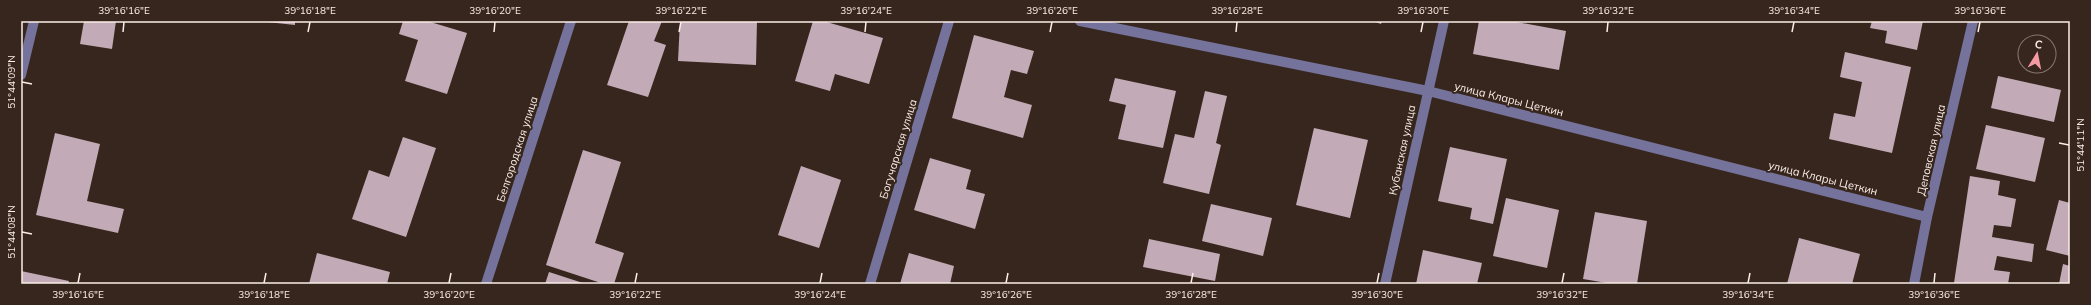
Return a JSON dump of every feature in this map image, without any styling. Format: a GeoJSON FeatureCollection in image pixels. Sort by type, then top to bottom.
{"type":"FeatureCollection","features":[{"type":"Feature","properties":{"kind":"street"},"geometry":{"type":"LineString","coordinates":[[21,75],[34,21]]}},
{"type":"Feature","properties":{"kind":"street","name":"Белгородская улица"},"geometry":{"type":"LineString","coordinates":[[486,284],[571,21]]}},
{"type":"Feature","properties":{"kind":"street","name":"Богучарская улица"},"geometry":{"type":"LineString","coordinates":[[870,284],[949,21]]}},
{"type":"Feature","properties":{"kind":"street","name":"улица Клары Цеткин"},"geometry":{"type":"LineString","coordinates":[[1080,21],[1428,90],[1928,217]]}},
{"type":"Feature","properties":{"kind":"street","name":"Кубанская улица"},"geometry":{"type":"LineString","coordinates":[[1385,284],[1444,21]]}},
{"type":"Feature","properties":{"kind":"street","name":"Деповская улица"},"geometry":{"type":"LineString","coordinates":[[1914,284],[1973,21]]}},
{"type":"Feature","properties":{"kind":"building"},"geometry":{"type":"Polygon","coordinates":[[[84,21],[116,21],[112,49],[80,44],[84,21]]]}},
{"type":"Feature","properties":{"kind":"building"},"geometry":{"type":"Polygon","coordinates":[[[258,21],[295,21],[295,25],[258,21]]]}},
{"type":"Feature","properties":{"kind":"building"},"geometry":{"type":"Polygon","coordinates":[[[403,21],[427,21],[467,33],[447,94],[405,81],[418,40],[399,34],[403,21]]]}},
{"type":"Feature","properties":{"kind":"building"},"geometry":{"type":"Polygon","coordinates":[[[629,21],[662,21],[654,41],[666,45],[648,97],[607,85],[629,21]]]}},
{"type":"Feature","properties":{"kind":"building"},"geometry":{"type":"Polygon","coordinates":[[[680,21],[757,21],[756,65],[678,61],[680,21]]]}},
{"type":"Feature","properties":{"kind":"building"},"geometry":{"type":"Polygon","coordinates":[[[813,21],[823,21],[883,38],[869,84],[835,74],[830,91],[795,81],[813,21]]]}},
{"type":"Feature","properties":{"kind":"building"},"geometry":{"type":"Polygon","coordinates":[[[1373,21],[1382,21],[1381,24],[1373,21]]]}},
{"type":"Feature","properties":{"kind":"building"},"geometry":{"type":"Polygon","coordinates":[[[1479,21],[1511,21],[1566,31],[1559,70],[1473,54],[1479,21]]]}},
{"type":"Feature","properties":{"kind":"building"},"geometry":{"type":"Polygon","coordinates":[[[1872,21],[1923,21],[1917,50],[1885,43],[1887,31],[1870,28],[1872,21]]]}},
{"type":"Feature","properties":{"kind":"building"},"geometry":{"type":"Polygon","coordinates":[[[974,35],[1034,51],[1027,74],[1011,70],[1004,97],[1032,105],[1023,138],[952,118],[974,35]]]}},
{"type":"Feature","properties":{"kind":"building"},"geometry":{"type":"Polygon","coordinates":[[[1845,52],[1911,67],[1892,153],[1829,139],[1834,113],[1855,117],[1862,82],[1840,77],[1845,52]]]}},
{"type":"Feature","properties":{"kind":"building"},"geometry":{"type":"Polygon","coordinates":[[[1998,76],[2061,90],[2054,122],[1991,108],[1998,76]]]}},
{"type":"Feature","properties":{"kind":"building"},"geometry":{"type":"Polygon","coordinates":[[[1115,78],[1176,91],[1163,148],[1118,139],[1126,105],[1109,101],[1115,78]]]}},
{"type":"Feature","properties":{"kind":"building"},"geometry":{"type":"Polygon","coordinates":[[[1205,91],[1227,96],[1216,143],[1221,145],[1209,194],[1163,183],[1175,134],[1194,138],[1205,91]]]}},
{"type":"Feature","properties":{"kind":"building"},"geometry":{"type":"Polygon","coordinates":[[[1986,125],[2045,138],[2035,182],[1976,169],[1986,125]]]}},
{"type":"Feature","properties":{"kind":"building"},"geometry":{"type":"Polygon","coordinates":[[[1314,128],[1368,140],[1350,218],[1296,205],[1314,128]]]}},
{"type":"Feature","properties":{"kind":"building"},"geometry":{"type":"Polygon","coordinates":[[[55,133],[100,144],[87,201],[124,209],[118,233],[36,215],[55,133]]]}},
{"type":"Feature","properties":{"kind":"building"},"geometry":{"type":"Polygon","coordinates":[[[403,137],[436,148],[406,237],[352,219],[369,170],[389,177],[403,137]]]}},
{"type":"Feature","properties":{"kind":"building"},"geometry":{"type":"Polygon","coordinates":[[[1450,147],[1507,159],[1493,224],[1470,219],[1472,208],[1438,201],[1450,147]]]}},
{"type":"Feature","properties":{"kind":"building"},"geometry":{"type":"Polygon","coordinates":[[[583,150],[621,162],[595,243],[624,253],[614,284],[604,284],[546,265],[583,150]]]}},
{"type":"Feature","properties":{"kind":"building"},"geometry":{"type":"Polygon","coordinates":[[[930,158],[971,170],[966,189],[985,194],[975,229],[914,210],[930,158]]]}},
{"type":"Feature","properties":{"kind":"building"},"geometry":{"type":"Polygon","coordinates":[[[801,166],[841,180],[819,248],[778,235],[801,166]]]}},
{"type":"Feature","properties":{"kind":"building"},"geometry":{"type":"Polygon","coordinates":[[[1970,176],[2000,181],[1998,195],[2016,199],[2011,227],[1994,225],[1992,237],[2034,244],[2032,262],[1997,256],[1994,270],[2010,272],[2008,284],[1954,283],[1970,176]]]}},
{"type":"Feature","properties":{"kind":"building"},"geometry":{"type":"Polygon","coordinates":[[[1506,198],[1559,210],[1547,268],[1493,256],[1506,198]]]}},
{"type":"Feature","properties":{"kind":"building"},"geometry":{"type":"Polygon","coordinates":[[[2059,200],[2070,203],[2070,256],[2046,250],[2059,200]]]}},
{"type":"Feature","properties":{"kind":"building"},"geometry":{"type":"Polygon","coordinates":[[[1211,204],[1272,218],[1263,256],[1202,241],[1211,204]]]}},
{"type":"Feature","properties":{"kind":"building"},"geometry":{"type":"Polygon","coordinates":[[[1595,212],[1647,221],[1637,284],[1613,284],[1583,279],[1595,212]]]}},
{"type":"Feature","properties":{"kind":"building"},"geometry":{"type":"Polygon","coordinates":[[[1799,238],[1860,254],[1852,284],[1787,284],[1799,238]]]}},
{"type":"Feature","properties":{"kind":"building"},"geometry":{"type":"Polygon","coordinates":[[[1149,239],[1220,254],[1215,281],[1143,267],[1149,239]]]}},
{"type":"Feature","properties":{"kind":"building"},"geometry":{"type":"Polygon","coordinates":[[[1423,250],[1482,263],[1477,284],[1416,284],[1423,250]]]}},
{"type":"Feature","properties":{"kind":"building"},"geometry":{"type":"Polygon","coordinates":[[[317,253],[390,272],[387,284],[309,284],[317,253]]]}},
{"type":"Feature","properties":{"kind":"building"},"geometry":{"type":"Polygon","coordinates":[[[909,253],[954,266],[950,284],[900,284],[909,253]]]}},
{"type":"Feature","properties":{"kind":"building"},"geometry":{"type":"Polygon","coordinates":[[[2063,264],[2070,266],[2070,284],[2059,284],[2063,264]]]}},
{"type":"Feature","properties":{"kind":"building"},"geometry":{"type":"Polygon","coordinates":[[[21,271],[69,281],[68,284],[21,284],[21,271]]]}},
{"type":"Feature","properties":{"kind":"building"},"geometry":{"type":"Polygon","coordinates":[[[549,272],[586,284],[545,284],[549,272]]]}}]}
